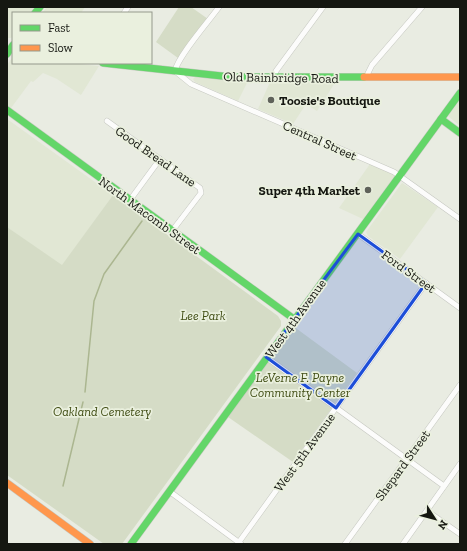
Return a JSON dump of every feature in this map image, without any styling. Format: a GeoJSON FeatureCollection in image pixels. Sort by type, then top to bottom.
{"type":"FeatureCollection","features":[{"type":"Feature","properties":{"kind":"street"},"geometry":{"type":"LineString","coordinates":[[175,71],[181,58],[219,7]]}},
{"type":"Feature","properties":{"kind":"street"},"geometry":{"type":"LineString","coordinates":[[273,78],[276,71],[323,7]]}},
{"type":"Feature","properties":{"kind":"street"},"geometry":{"type":"LineString","coordinates":[[366,77],[372,65],[422,7]]}},
{"type":"Feature","properties":{"kind":"street","name":"Old Bainbridge Road"},"geometry":{"type":"LineString","coordinates":[[112,64],[231,77],[460,77]]}},
{"type":"Feature","properties":{"kind":"street","name":"Central Street"},"geometry":{"type":"LineString","coordinates":[[175,71],[191,84],[400,176],[460,219]]}},
{"type":"Feature","properties":{"kind":"street","name":"West 4th Avenue"},"geometry":{"type":"LineString","coordinates":[[131,544],[460,93]]}},
{"type":"Feature","properties":{"kind":"street","name":"North Macomb Street"},"geometry":{"type":"LineString","coordinates":[[7,110],[294,319]]}},
{"type":"Feature","properties":{"kind":"street"},"geometry":{"type":"LineString","coordinates":[[441,119],[460,133]]}},
{"type":"Feature","properties":{"kind":"street","name":"Good Bread Lane"},"geometry":{"type":"LineString","coordinates":[[107,121],[194,182],[201,189],[201,193],[172,231]]}},
{"type":"Feature","properties":{"kind":"street"},"geometry":{"type":"LineString","coordinates":[[130,200],[160,159]]}},
{"type":"Feature","properties":{"kind":"street","name":"Ford Street"},"geometry":{"type":"LineString","coordinates":[[358,234],[460,308]]}},
{"type":"Feature","properties":{"kind":"street","name":"West 5th Avenue"},"geometry":{"type":"LineString","coordinates":[[240,543],[426,283]]}},
{"type":"Feature","properties":{"kind":"street"},"geometry":{"type":"LineString","coordinates":[[266,357],[444,486]]}},
{"type":"Feature","properties":{"kind":"street","name":"Shepard Street"},"geometry":{"type":"LineString","coordinates":[[345,544],[460,385]]}},
{"type":"Feature","properties":{"kind":"street"},"geometry":{"type":"LineString","coordinates":[[403,544],[460,464]]}},
{"type":"Feature","properties":{"kind":"street"},"geometry":{"type":"LineString","coordinates":[[7,483],[90,544]]}},
{"type":"Feature","properties":{"kind":"street"},"geometry":{"type":"LineString","coordinates":[[169,491],[240,543]]}},
{"type":"Feature","properties":{"kind":"street"},"geometry":{"type":"LineString","coordinates":[[427,511],[460,534]]}},
{"type":"Feature","properties":{"kind":"highlighted area"},"geometry":{"type":"Polygon","coordinates":[[[358,234],[426,283],[336,408],[266,357],[358,234]]]}},
{"type":"Feature","properties":{"kind":"shaded area"},"geometry":{"type":"Polygon","coordinates":[[[7,7],[36,7],[33,12],[12,12],[12,37],[7,38],[7,7]]]}},
{"type":"Feature","properties":{"kind":"shaded area"},"geometry":{"type":"Polygon","coordinates":[[[47,7],[85,7],[82,12],[43,12],[47,7]]]}},
{"type":"Feature","properties":{"kind":"shaded area"},"geometry":{"type":"Polygon","coordinates":[[[12,58],[12,64],[79,64],[99,66],[81,95],[57,79],[43,73],[33,82],[31,81],[11,108],[7,105],[7,65],[12,58]]]}},
{"type":"Feature","properties":{"kind":"shaded area"},"geometry":{"type":"Polygon","coordinates":[[[195,77],[248,81],[238,101],[195,82],[193,79],[195,77]]]}},
{"type":"Feature","properties":{"kind":"shaded area"},"geometry":{"type":"Polygon","coordinates":[[[336,81],[317,111],[306,104],[293,124],[258,109],[270,82],[336,81]]]}},
{"type":"Feature","properties":{"kind":"shaded area"},"geometry":{"type":"Polygon","coordinates":[[[460,100],[460,126],[448,116],[460,100]]]}},
{"type":"Feature","properties":{"kind":"shaded area"},"geometry":{"type":"Polygon","coordinates":[[[7,119],[113,195],[62,266],[7,227],[7,119]]]}},
{"type":"Feature","properties":{"kind":"shaded area"},"geometry":{"type":"Polygon","coordinates":[[[370,164],[393,174],[394,177],[363,219],[339,208],[370,164]]]}},
{"type":"Feature","properties":{"kind":"shaded area"},"geometry":{"type":"Polygon","coordinates":[[[402,183],[438,207],[400,259],[368,236],[366,232],[402,183]]]}},
{"type":"Feature","properties":{"kind":"green space"},"geometry":{"type":"Polygon","coordinates":[[[179,7],[191,7],[208,19],[178,58],[156,42],[179,7]]]}},
{"type":"Feature","properties":{"kind":"green space","name":"Oakland Cemetery"},"geometry":{"type":"Polygon","coordinates":[[[113,195],[278,316],[281,321],[281,326],[122,544],[104,544],[7,475],[7,227],[62,265],[113,195]]]}},
{"type":"Feature","properties":{"kind":"green space","name":"LeVerne F. Payne Community Center"},"geometry":{"type":"Polygon","coordinates":[[[293,326],[357,373],[293,462],[228,417],[293,326]]]}},
{"type":"Feature","properties":{"kind":"waterway"},"geometry":{"type":"LineString","coordinates":[[85,392],[94,301],[104,274],[142,221]]}},
{"type":"Feature","properties":{"kind":"waterway"},"geometry":{"type":"LineString","coordinates":[[63,486],[83,402]]}},
{"type":"Feature","properties":{"kind":"traffic: fast"},"geometry":{"type":"LineString","coordinates":[[36,12],[40,7]]}},
{"type":"Feature","properties":{"kind":"traffic: fast"},"geometry":{"type":"LineString","coordinates":[[7,54],[12,46]]}},
{"type":"Feature","properties":{"kind":"traffic: fast"},"geometry":{"type":"LineString","coordinates":[[112,64],[231,77],[364,77]]}},
{"type":"Feature","properties":{"kind":"traffic: fast"},"geometry":{"type":"LineString","coordinates":[[131,544],[460,93]]}},
{"type":"Feature","properties":{"kind":"traffic: fast"},"geometry":{"type":"LineString","coordinates":[[7,110],[294,319]]}},
{"type":"Feature","properties":{"kind":"traffic: fast"},"geometry":{"type":"LineString","coordinates":[[441,119],[460,133]]}},
{"type":"Feature","properties":{"kind":"traffic: slow"},"geometry":{"type":"LineString","coordinates":[[364,77],[460,77]]}},
{"type":"Feature","properties":{"kind":"traffic: slow"},"geometry":{"type":"LineString","coordinates":[[7,483],[90,544]]}},
{"type":"Feature","properties":{"kind":"place","name":"Toosie's Boutique"},"geometry":{"type":"Point","coordinates":[271,100]}},
{"type":"Feature","properties":{"kind":"place","name":"Super 4th Market"},"geometry":{"type":"Point","coordinates":[368,190]}},
{"type":"Feature","properties":{"kind":"park label","name":"Lee Park"},"geometry":{"type":"Point","coordinates":[203,315]}}]}
